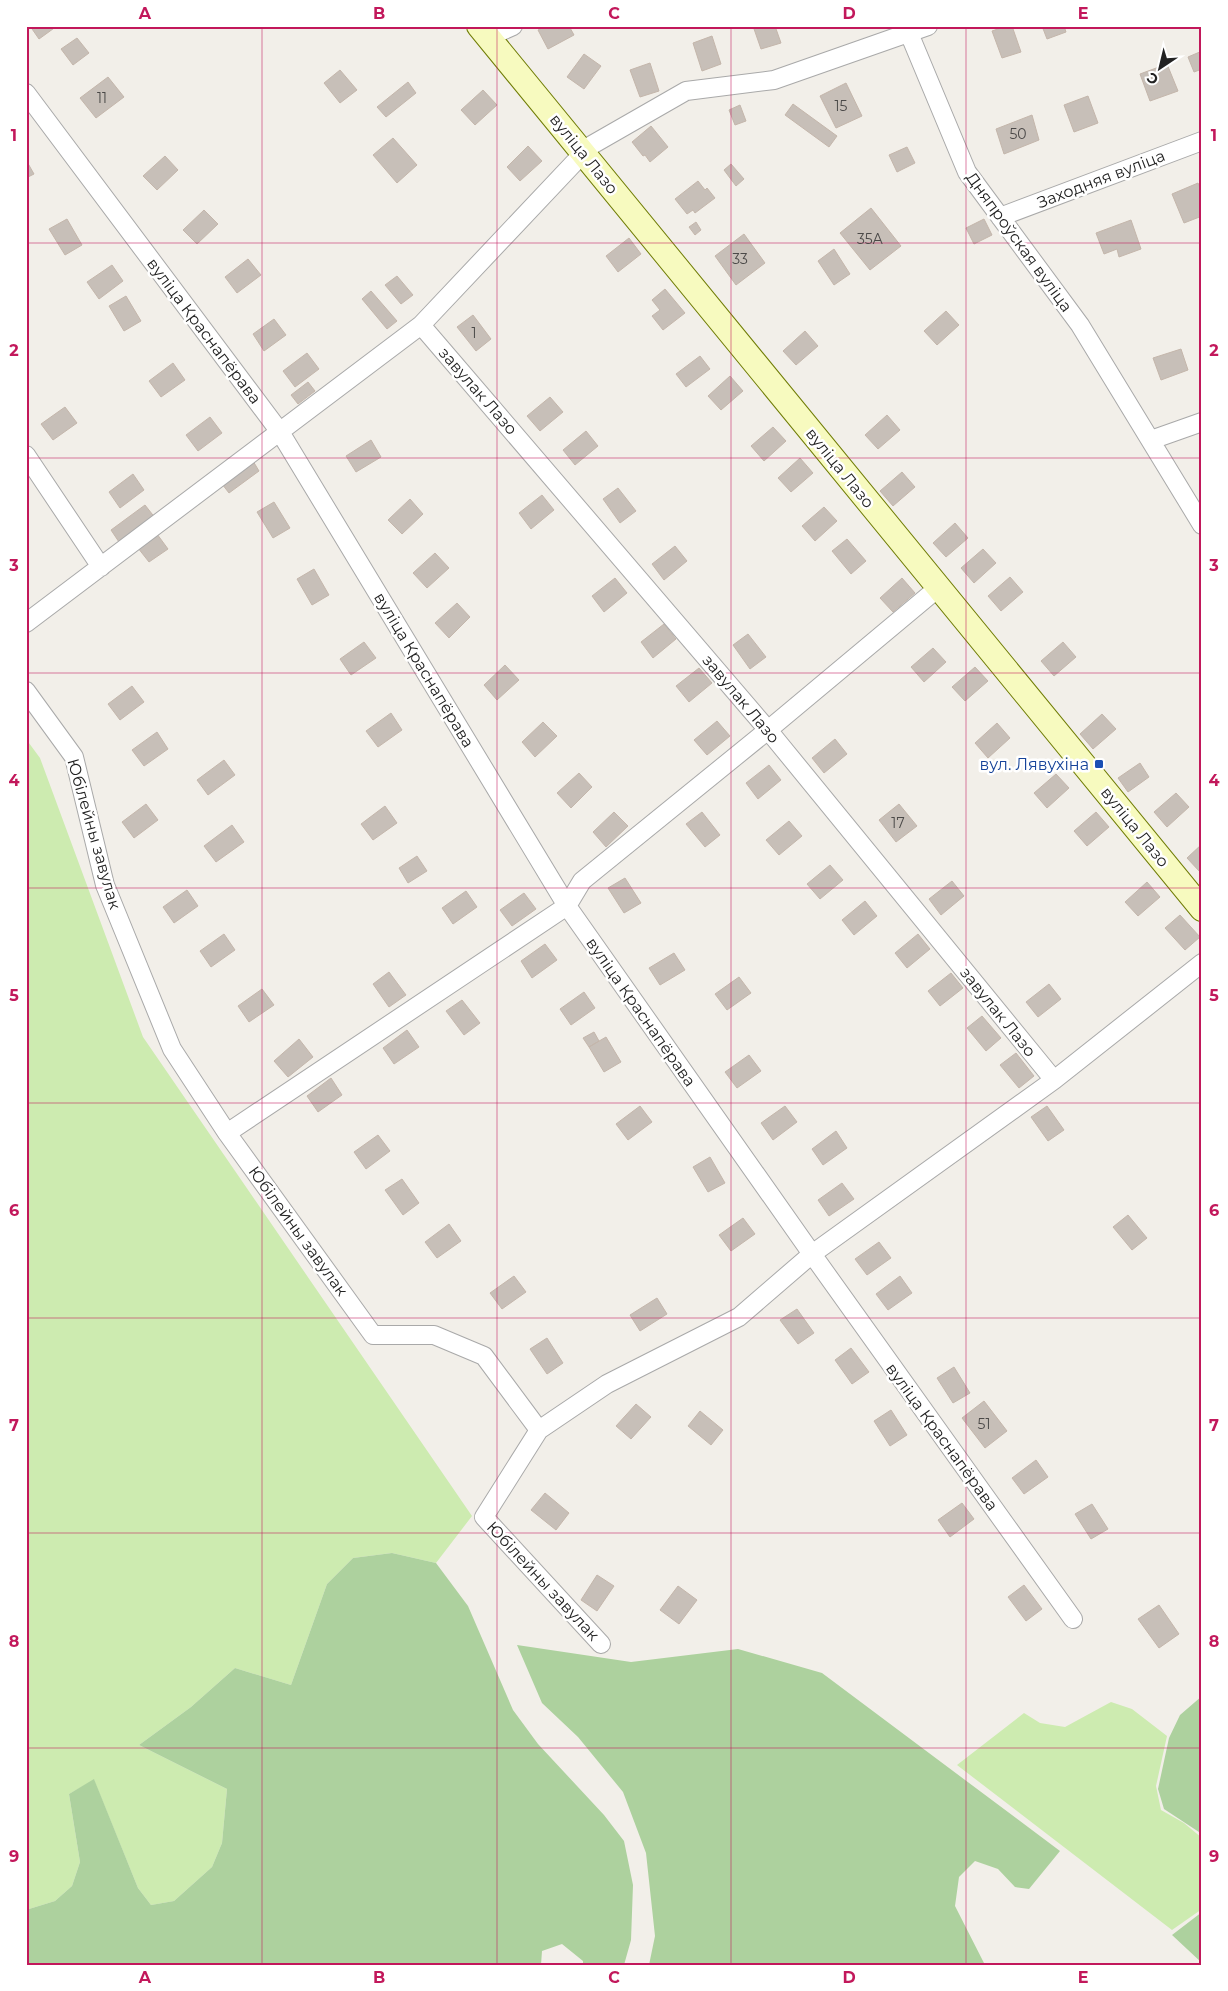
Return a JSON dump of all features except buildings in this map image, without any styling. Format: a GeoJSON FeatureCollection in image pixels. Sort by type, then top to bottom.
{"type":"FeatureCollection","features":[{"type":"Feature","properties":{"kind":"main road","name":"вуліца Лазо"},"geometry":{"type":"LineString","coordinates":[[483,32],[1202,909]]}},
{"type":"Feature","properties":{"kind":"street"},"geometry":{"type":"LineString","coordinates":[[483,32],[513,26]]}},
{"type":"Feature","properties":{"kind":"street"},"geometry":{"type":"LineString","coordinates":[[26,623],[421,325],[583,152],[686,92],[774,80],[908,30],[928,26]]}},
{"type":"Feature","properties":{"kind":"street","name":"Дняпроўская вуліца"},"geometry":{"type":"LineString","coordinates":[[908,30],[967,172],[1080,325],[1202,524]]}},
{"type":"Feature","properties":{"kind":"street","name":"вуліца Краснапёрава"},"geometry":{"type":"LineString","coordinates":[[26,94],[280,432],[567,906],[812,1254],[1073,1619]]}},
{"type":"Feature","properties":{"kind":"street","name":"Заходняя вуліца"},"geometry":{"type":"LineString","coordinates":[[1000,217],[1202,141]]}},
{"type":"Feature","properties":{"kind":"street","name":"завулак Лазо"},"geometry":{"type":"LineString","coordinates":[[421,325],[768,730],[1054,1080]]}},
{"type":"Feature","properties":{"kind":"street"},"geometry":{"type":"LineString","coordinates":[[1151,440],[1202,422]]}},
{"type":"Feature","properties":{"kind":"street"},"geometry":{"type":"LineString","coordinates":[[26,455],[101,567]]}},
{"type":"Feature","properties":{"kind":"street"},"geometry":{"type":"LineString","coordinates":[[227,1133],[567,906],[582,881],[768,730],[938,588]]}},
{"type":"Feature","properties":{"kind":"street","name":"Юбілейны завулак"},"geometry":{"type":"LineString","coordinates":[[26,691],[74,757],[105,885],[172,1049],[227,1133],[373,1335],[434,1335],[484,1356],[539,1430],[484,1517],[601,1644]]}},
{"type":"Feature","properties":{"kind":"street"},"geometry":{"type":"LineString","coordinates":[[539,1430],[607,1384],[739,1317],[812,1254],[1054,1080],[1202,963]]}},
{"type":"Feature","properties":{"kind":"green space"},"geometry":{"type":"Polygon","coordinates":[[[26,739],[40,758],[143,1037],[472,1516],[436,1563],[392,1553],[353,1558],[327,1584],[291,1685],[235,1668],[191,1707],[139,1745],[227,1789],[222,1843],[212,1867],[174,1901],[151,1905],[138,1888],[94,1780],[69,1794],[80,1862],[72,1886],[55,1901],[29,1909],[26,1908],[26,739]]]}},
{"type":"Feature","properties":{"kind":"green space"},"geometry":{"type":"Polygon","coordinates":[[[392,1553],[436,1563],[468,1606],[513,1710],[538,1744],[604,1815],[624,1841],[633,1885],[631,1940],[624,1965],[583,1965],[583,1961],[562,1944],[542,1951],[541,1965],[26,1965],[26,1908],[29,1909],[55,1901],[72,1886],[80,1862],[69,1794],[94,1779],[138,1888],[151,1905],[174,1901],[212,1867],[222,1843],[227,1789],[139,1745],[191,1707],[235,1668],[291,1685],[327,1584],[353,1558],[392,1553]]]}},
{"type":"Feature","properties":{"kind":"green space"},"geometry":{"type":"Polygon","coordinates":[[[517,1645],[631,1662],[738,1649],[822,1673],[1060,1851],[1029,1889],[1015,1887],[998,1869],[975,1861],[959,1877],[955,1906],[985,1965],[649,1965],[655,1936],[646,1853],[623,1792],[578,1737],[542,1703],[517,1645]]]}},
{"type":"Feature","properties":{"kind":"green space"},"geometry":{"type":"Polygon","coordinates":[[[1202,1696],[1202,1834],[1164,1809],[1158,1789],[1169,1738],[1180,1715],[1202,1696]]]}},
{"type":"Feature","properties":{"kind":"green space"},"geometry":{"type":"Polygon","coordinates":[[[1111,1702],[1132,1709],[1167,1736],[1156,1786],[1161,1810],[1184,1823],[1202,1838],[1202,1909],[1172,1930],[957,1765],[1024,1713],[1040,1723],[1065,1727],[1111,1702]]]}},
{"type":"Feature","properties":{"kind":"green space"},"geometry":{"type":"Polygon","coordinates":[[[1202,1912],[1202,1963],[1172,1935],[1202,1912]]]}},
{"type":"Feature","properties":{"kind":"place","name":"вул. Лявухіна"},"geometry":{"type":"Point","coordinates":[1099,764]}}]}
